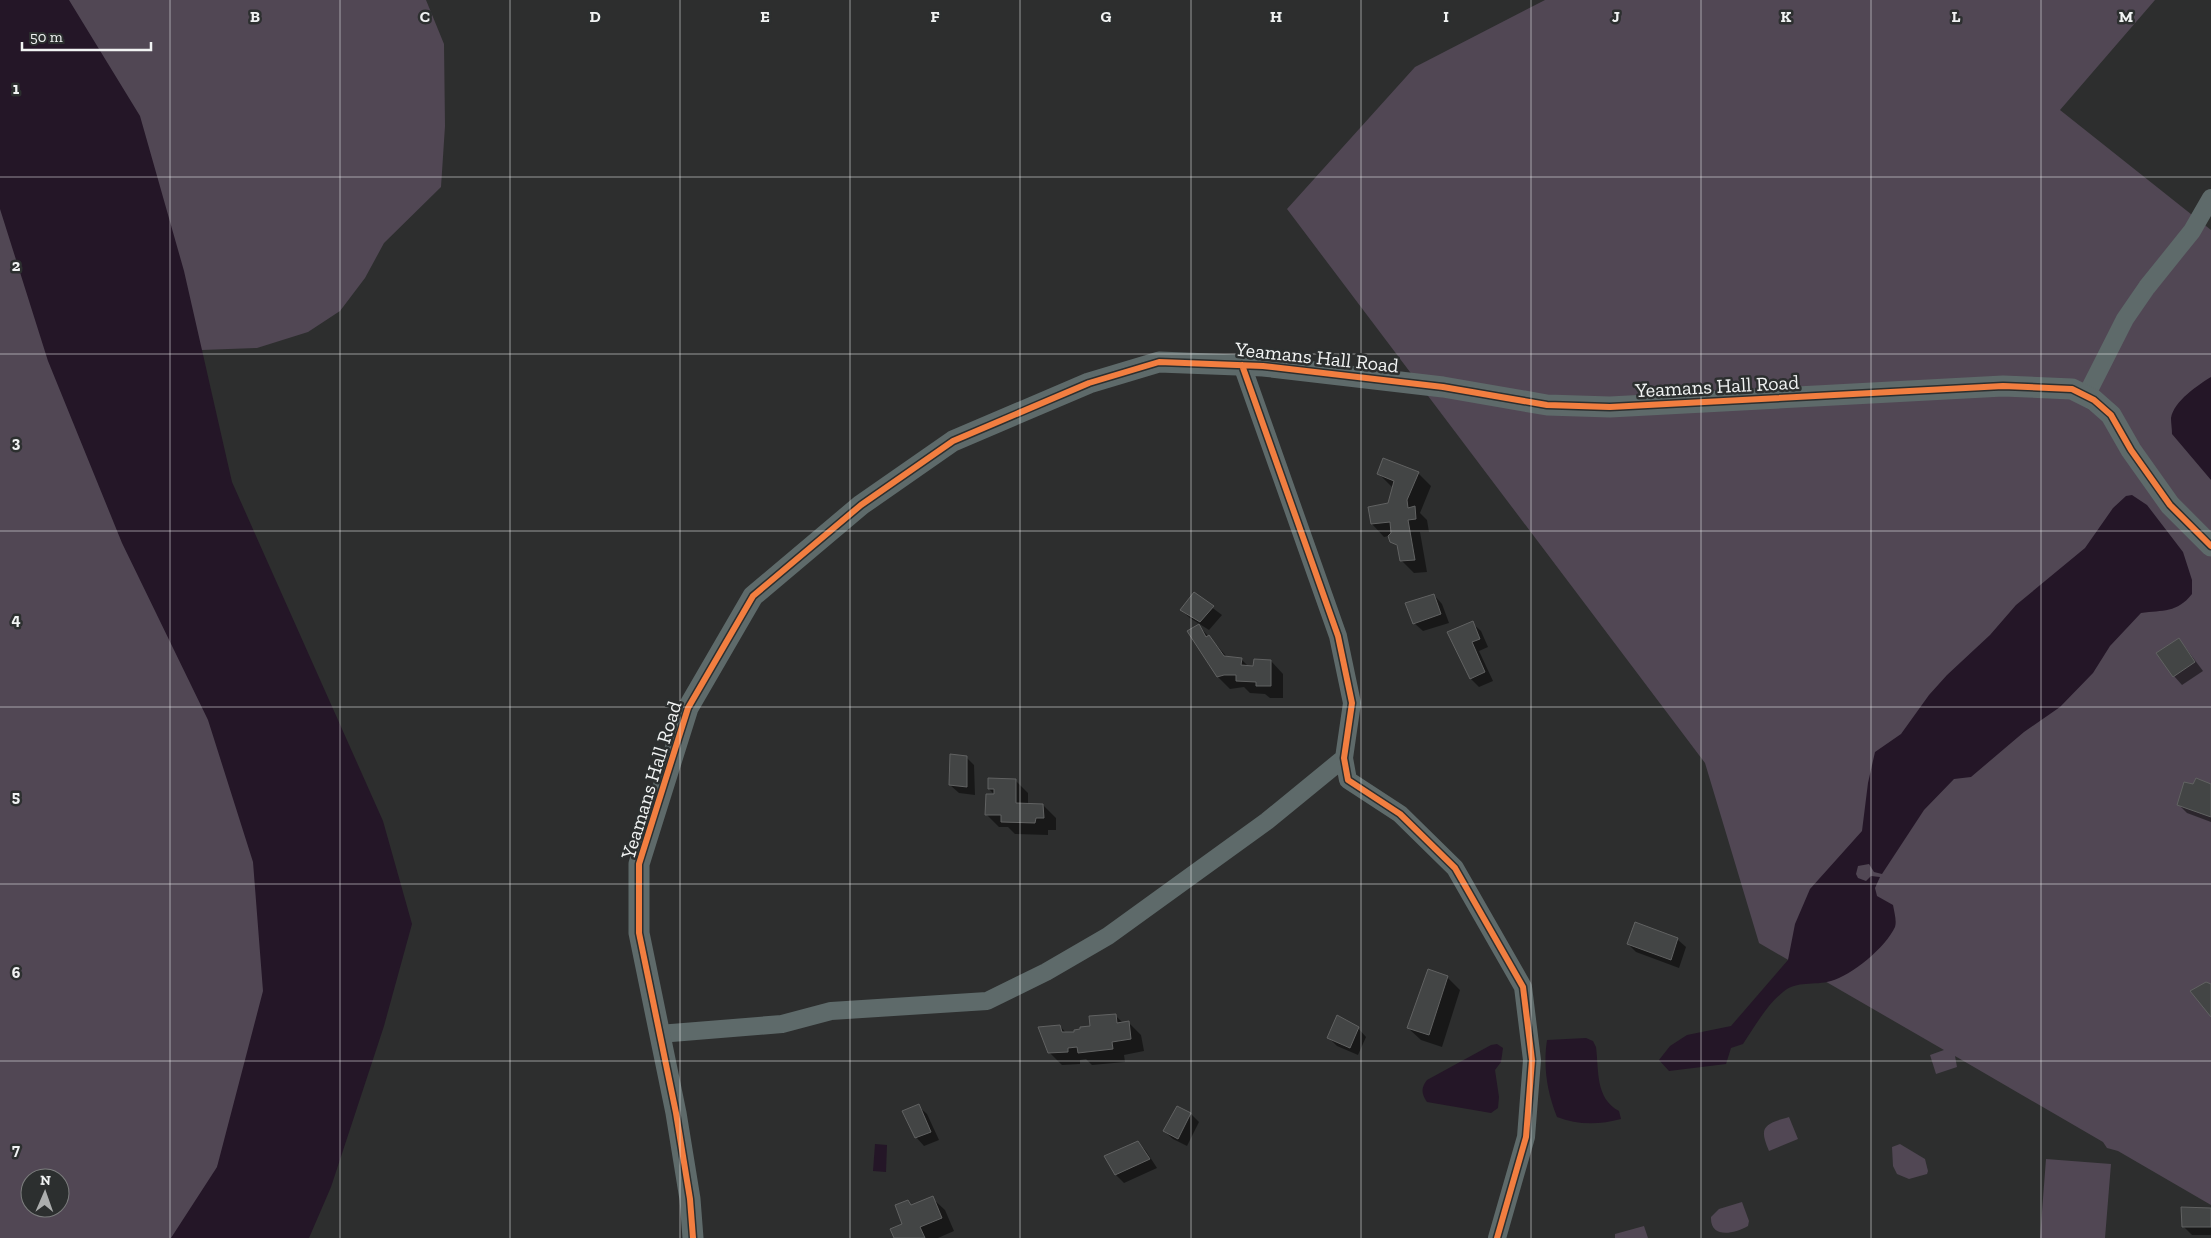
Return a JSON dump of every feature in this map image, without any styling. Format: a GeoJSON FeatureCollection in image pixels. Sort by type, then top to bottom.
{"type":"FeatureCollection","features":[{"type":"Feature","properties":{"kind":"street"},"geometry":{"type":"LineString","coordinates":[[2086,396],[2125,320],[2147,287],[2192,231],[2211,198]]}},
{"type":"Feature","properties":{"kind":"street","name":"Yeamans Hall Road"},"geometry":{"type":"LineString","coordinates":[[693,1238],[690,1199],[678,1123],[638,933],[639,864],[688,708],[753,596],[861,505],[953,441],[1089,384],[1159,362],[1263,366],[1443,388],[1547,405],[1610,407],[2003,386],[2072,388],[2094,400],[2111,415],[2131,450],[2170,505],[2211,546]]}},
{"type":"Feature","properties":{"kind":"street"},"geometry":{"type":"LineString","coordinates":[[1242,365],[1338,636],[1352,702],[1344,758],[1348,780],[1400,814],[1455,868],[1523,987],[1532,1060],[1526,1137],[1497,1238]]}},
{"type":"Feature","properties":{"kind":"street"},"geometry":{"type":"LineString","coordinates":[[660,1034],[782,1024],[831,1011],[987,1001],[1046,972],[1108,936],[1267,821],[1344,758]]}},
{"type":"Feature","properties":{"kind":"shaded area"},"geometry":{"type":"Polygon","coordinates":[[[0,0],[69,0],[140,116],[184,271],[232,482],[383,821],[412,924],[384,1026],[331,1187],[309,1238],[171,1238],[217,1167],[263,991],[253,862],[208,720],[122,543],[48,361],[0,209],[0,0]]]}},
{"type":"Feature","properties":{"kind":"shaded area"},"geometry":{"type":"Polygon","coordinates":[[[40,0],[426,0],[444,44],[445,126],[441,187],[384,243],[365,278],[340,311],[308,332],[257,348],[175,351],[40,0]]]}},
{"type":"Feature","properties":{"kind":"shaded area"},"geometry":{"type":"Polygon","coordinates":[[[1545,0],[2155,0],[2060,110],[2211,230],[2211,1205],[2118,1151],[2107,1148],[2103,1142],[1955,1056],[1957,1067],[1936,1074],[1930,1055],[1944,1050],[1759,943],[1705,763],[1287,209],[1415,67],[1545,0]]]}},
{"type":"Feature","properties":{"kind":"shaded area"},"geometry":{"type":"Polygon","coordinates":[[[0,159],[303,951],[189,1238],[0,1238],[0,159]]]}},
{"type":"Feature","properties":{"kind":"shaded area"},"geometry":{"type":"Polygon","coordinates":[[[2211,377],[2211,480],[2172,434],[2171,418],[2182,400],[2193,389],[2211,377]]]}},
{"type":"Feature","properties":{"kind":"shaded area"},"geometry":{"type":"Polygon","coordinates":[[[2132,495],[2147,505],[2183,552],[2192,580],[2192,594],[2175,608],[2141,613],[2110,646],[2093,673],[2060,707],[2024,732],[1971,777],[1954,779],[1924,810],[1882,874],[1874,872],[1869,864],[1858,866],[1856,874],[1858,878],[1866,881],[1871,876],[1880,877],[1875,888],[1877,896],[1893,905],[1896,919],[1895,927],[1876,952],[1858,967],[1839,978],[1788,988],[1766,1010],[1743,1044],[1731,1048],[1726,1064],[1669,1071],[1659,1060],[1670,1046],[1687,1035],[1731,1026],[1788,960],[1795,924],[1810,889],[1862,831],[1868,783],[1875,752],[1901,734],[1929,695],[1947,675],[1990,635],[2016,605],[2085,548],[2113,508],[2126,496],[2132,495]]]}},
{"type":"Feature","properties":{"kind":"shaded area"},"geometry":{"type":"Polygon","coordinates":[[[1586,1038],[1593,1041],[1596,1047],[1598,1074],[1602,1091],[1611,1106],[1619,1111],[1621,1119],[1588,1123],[1572,1122],[1557,1117],[1547,1079],[1545,1060],[1547,1040],[1586,1038]]]}},
{"type":"Feature","properties":{"kind":"shaded area"},"geometry":{"type":"Polygon","coordinates":[[[1497,1044],[1503,1048],[1501,1062],[1495,1070],[1499,1097],[1498,1108],[1491,1113],[1427,1102],[1422,1091],[1427,1080],[1491,1045],[1497,1044]]]}},
{"type":"Feature","properties":{"kind":"shaded area"},"geometry":{"type":"Polygon","coordinates":[[[1789,1117],[1798,1139],[1769,1151],[1764,1136],[1766,1127],[1769,1124],[1789,1117]]]}},
{"type":"Feature","properties":{"kind":"shaded area"},"geometry":{"type":"Polygon","coordinates":[[[875,1144],[887,1145],[886,1172],[873,1171],[875,1144]]]}},
{"type":"Feature","properties":{"kind":"shaded area"},"geometry":{"type":"Polygon","coordinates":[[[1900,1144],[1925,1159],[1927,1174],[1909,1179],[1897,1174],[1893,1166],[1892,1147],[1900,1144]]]}},
{"type":"Feature","properties":{"kind":"shaded area"},"geometry":{"type":"Polygon","coordinates":[[[2046,1159],[2111,1164],[2105,1238],[2040,1238],[2046,1159]]]}},
{"type":"Feature","properties":{"kind":"shaded area"},"geometry":{"type":"Polygon","coordinates":[[[1742,1202],[1749,1221],[1748,1226],[1729,1233],[1723,1233],[1714,1229],[1711,1217],[1719,1209],[1742,1202]]]}},
{"type":"Feature","properties":{"kind":"shaded area"},"geometry":{"type":"Polygon","coordinates":[[[1644,1226],[1648,1238],[1615,1238],[1615,1234],[1644,1226]]]}},
{"type":"Feature","properties":{"kind":"building"},"geometry":{"type":"Polygon","coordinates":[[[1383,458],[1419,472],[1407,500],[1408,508],[1415,506],[1416,519],[1408,520],[1415,560],[1400,561],[1397,545],[1390,542],[1388,536],[1391,533],[1390,522],[1371,524],[1368,507],[1388,503],[1394,481],[1377,474],[1383,458]]]}},
{"type":"Feature","properties":{"kind":"building"},"geometry":{"type":"Polygon","coordinates":[[[1194,592],[1214,606],[1200,622],[1180,610],[1194,592]]]}},
{"type":"Feature","properties":{"kind":"building"},"geometry":{"type":"Polygon","coordinates":[[[1434,594],[1441,614],[1413,624],[1405,603],[1434,594]]]}},
{"type":"Feature","properties":{"kind":"building"},"geometry":{"type":"Polygon","coordinates":[[[1473,621],[1480,639],[1472,642],[1485,672],[1470,679],[1447,632],[1473,621]]]}},
{"type":"Feature","properties":{"kind":"building"},"geometry":{"type":"Polygon","coordinates":[[[1199,624],[1206,637],[1209,635],[1224,656],[1242,658],[1241,665],[1253,666],[1254,659],[1271,660],[1271,686],[1256,686],[1256,682],[1236,681],[1236,675],[1217,677],[1187,631],[1199,624]]]}},
{"type":"Feature","properties":{"kind":"building"},"geometry":{"type":"Polygon","coordinates":[[[2179,638],[2195,662],[2173,677],[2156,653],[2179,638]]]}},
{"type":"Feature","properties":{"kind":"building"},"geometry":{"type":"Polygon","coordinates":[[[950,754],[967,756],[967,787],[949,785],[950,754]]]}},
{"type":"Feature","properties":{"kind":"building"},"geometry":{"type":"Polygon","coordinates":[[[988,778],[1016,779],[1016,803],[1043,804],[1044,818],[1036,818],[1035,823],[1001,822],[1001,815],[985,815],[986,794],[994,794],[994,789],[988,789],[988,778]]]}},
{"type":"Feature","properties":{"kind":"building"},"geometry":{"type":"Polygon","coordinates":[[[2196,778],[2211,784],[2211,817],[2177,805],[2184,782],[2193,784],[2196,778]]]}},
{"type":"Feature","properties":{"kind":"building"},"geometry":{"type":"Polygon","coordinates":[[[1635,922],[1678,938],[1671,960],[1627,944],[1635,922]]]}},
{"type":"Feature","properties":{"kind":"building"},"geometry":{"type":"Polygon","coordinates":[[[1428,969],[1448,976],[1429,1035],[1407,1028],[1428,969]]]}},
{"type":"Feature","properties":{"kind":"building"},"geometry":{"type":"Polygon","coordinates":[[[2206,982],[2211,984],[2211,1017],[2190,991],[2206,982]]]}},
{"type":"Feature","properties":{"kind":"building"},"geometry":{"type":"Polygon","coordinates":[[[1116,1014],[1117,1023],[1129,1021],[1131,1039],[1112,1042],[1113,1049],[1078,1053],[1077,1047],[1068,1048],[1068,1052],[1048,1053],[1038,1027],[1060,1025],[1062,1032],[1074,1032],[1074,1030],[1080,1029],[1080,1027],[1090,1026],[1089,1016],[1116,1014]]]}},
{"type":"Feature","properties":{"kind":"building"},"geometry":{"type":"Polygon","coordinates":[[[1337,1015],[1359,1027],[1350,1048],[1327,1038],[1337,1015]]]}},
{"type":"Feature","properties":{"kind":"building"},"geometry":{"type":"Polygon","coordinates":[[[919,1104],[931,1132],[915,1138],[902,1111],[919,1104]]]}},
{"type":"Feature","properties":{"kind":"building"},"geometry":{"type":"Polygon","coordinates":[[[1177,1106],[1191,1113],[1178,1139],[1163,1131],[1177,1106]]]}},
{"type":"Feature","properties":{"kind":"building"},"geometry":{"type":"Polygon","coordinates":[[[1138,1141],[1150,1159],[1115,1175],[1104,1156],[1138,1141]]]}},
{"type":"Feature","properties":{"kind":"building"},"geometry":{"type":"Polygon","coordinates":[[[933,1196],[942,1218],[920,1227],[925,1238],[894,1238],[890,1229],[902,1224],[895,1205],[908,1200],[911,1205],[933,1196]]]}},
{"type":"Feature","properties":{"kind":"building"},"geometry":{"type":"Polygon","coordinates":[[[2181,1207],[2211,1208],[2211,1227],[2182,1227],[2181,1207]]]}},
{"type":"Feature","properties":{"kind":"cycle path"},"geometry":{"type":"LineString","coordinates":[[693,1238],[690,1199],[676,1113],[639,933],[639,864],[688,708],[753,596],[861,505],[953,441],[1089,383],[1159,362],[1263,366],[1443,387],[1547,405],[1610,407],[2003,386],[2072,389],[2094,400],[2111,415],[2131,450],[2170,505],[2211,546]]}},
{"type":"Feature","properties":{"kind":"cycle path"},"geometry":{"type":"LineString","coordinates":[[1242,365],[1338,636],[1352,703],[1344,758],[1348,780],[1400,814],[1455,868],[1523,987],[1532,1060],[1526,1137],[1497,1238]]}}]}
